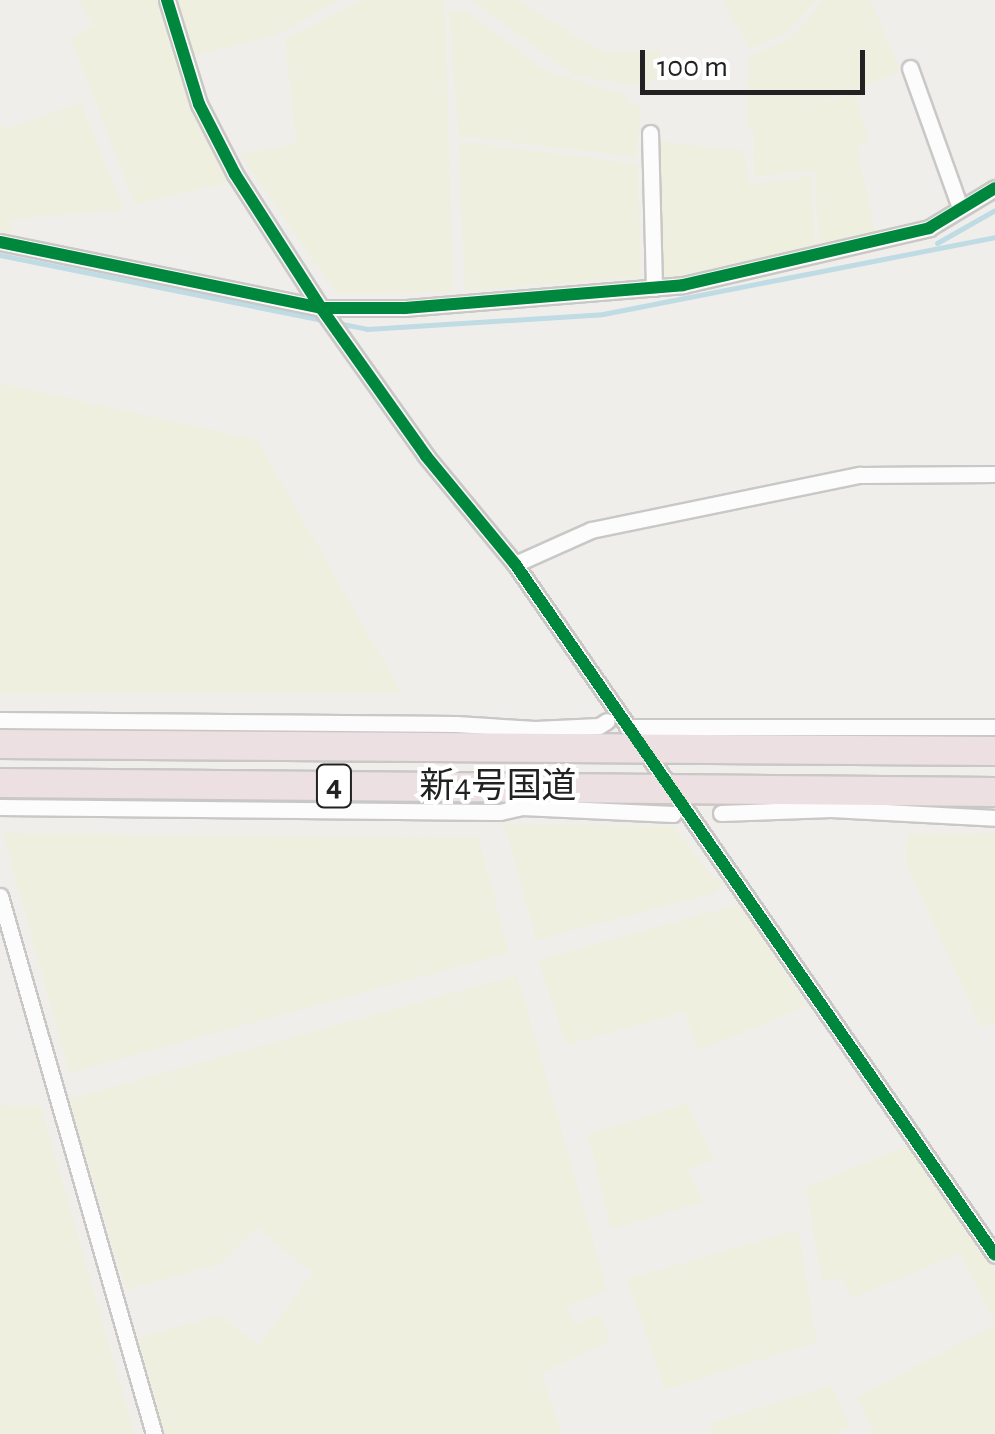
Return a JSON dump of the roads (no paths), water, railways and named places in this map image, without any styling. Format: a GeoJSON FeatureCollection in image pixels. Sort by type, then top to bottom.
{"type":"FeatureCollection","features":[{"type":"Feature","properties":{"kind":"highway","name":"新4号国道"},"geometry":{"type":"LineString","coordinates":[[0,744],[635,738],[995,751]]}},
{"type":"Feature","properties":{"kind":"highway","name":"新4号国道"},"geometry":{"type":"LineString","coordinates":[[0,783],[671,801],[995,792]]}},
{"type":"Feature","properties":{"kind":"street"},"geometry":{"type":"LineString","coordinates":[[167,0],[199,104],[234,174],[321,308],[426,456],[515,564],[635,738],[671,801],[995,1255]]}},
{"type":"Feature","properties":{"kind":"street"},"geometry":{"type":"LineString","coordinates":[[910,68],[960,208]]}},
{"type":"Feature","properties":{"kind":"street"},"geometry":{"type":"LineString","coordinates":[[650,134],[654,288]]}},
{"type":"Feature","properties":{"kind":"street"},"geometry":{"type":"LineString","coordinates":[[0,242],[321,308],[405,308],[654,288],[929,228],[995,188]]}},
{"type":"Feature","properties":{"kind":"street"},"geometry":{"type":"LineString","coordinates":[[515,564],[591,530],[860,475],[995,474]]}},
{"type":"Feature","properties":{"kind":"street"},"geometry":{"type":"LineString","coordinates":[[0,720],[456,724],[512,738],[599,726],[607,721]]}},
{"type":"Feature","properties":{"kind":"street"},"geometry":{"type":"LineString","coordinates":[[635,738],[995,727]]}},
{"type":"Feature","properties":{"kind":"street"},"geometry":{"type":"LineString","coordinates":[[0,807],[482,812],[556,798]]}},
{"type":"Feature","properties":{"kind":"street"},"geometry":{"type":"LineString","coordinates":[[721,812],[814,799],[995,818]]}},
{"type":"Feature","properties":{"kind":"street"},"geometry":{"type":"LineString","coordinates":[[0,896],[154,1434]]}},
{"type":"Feature","properties":{"kind":"waterway"},"geometry":{"type":"LineString","coordinates":[[937,243],[995,210]]}},
{"type":"Feature","properties":{"kind":"waterway"},"geometry":{"type":"LineString","coordinates":[[337,323],[367,329],[603,314],[995,237]]}},
{"type":"Feature","properties":{"kind":"waterway"},"geometry":{"type":"LineString","coordinates":[[0,255],[326,321]]}}]}
